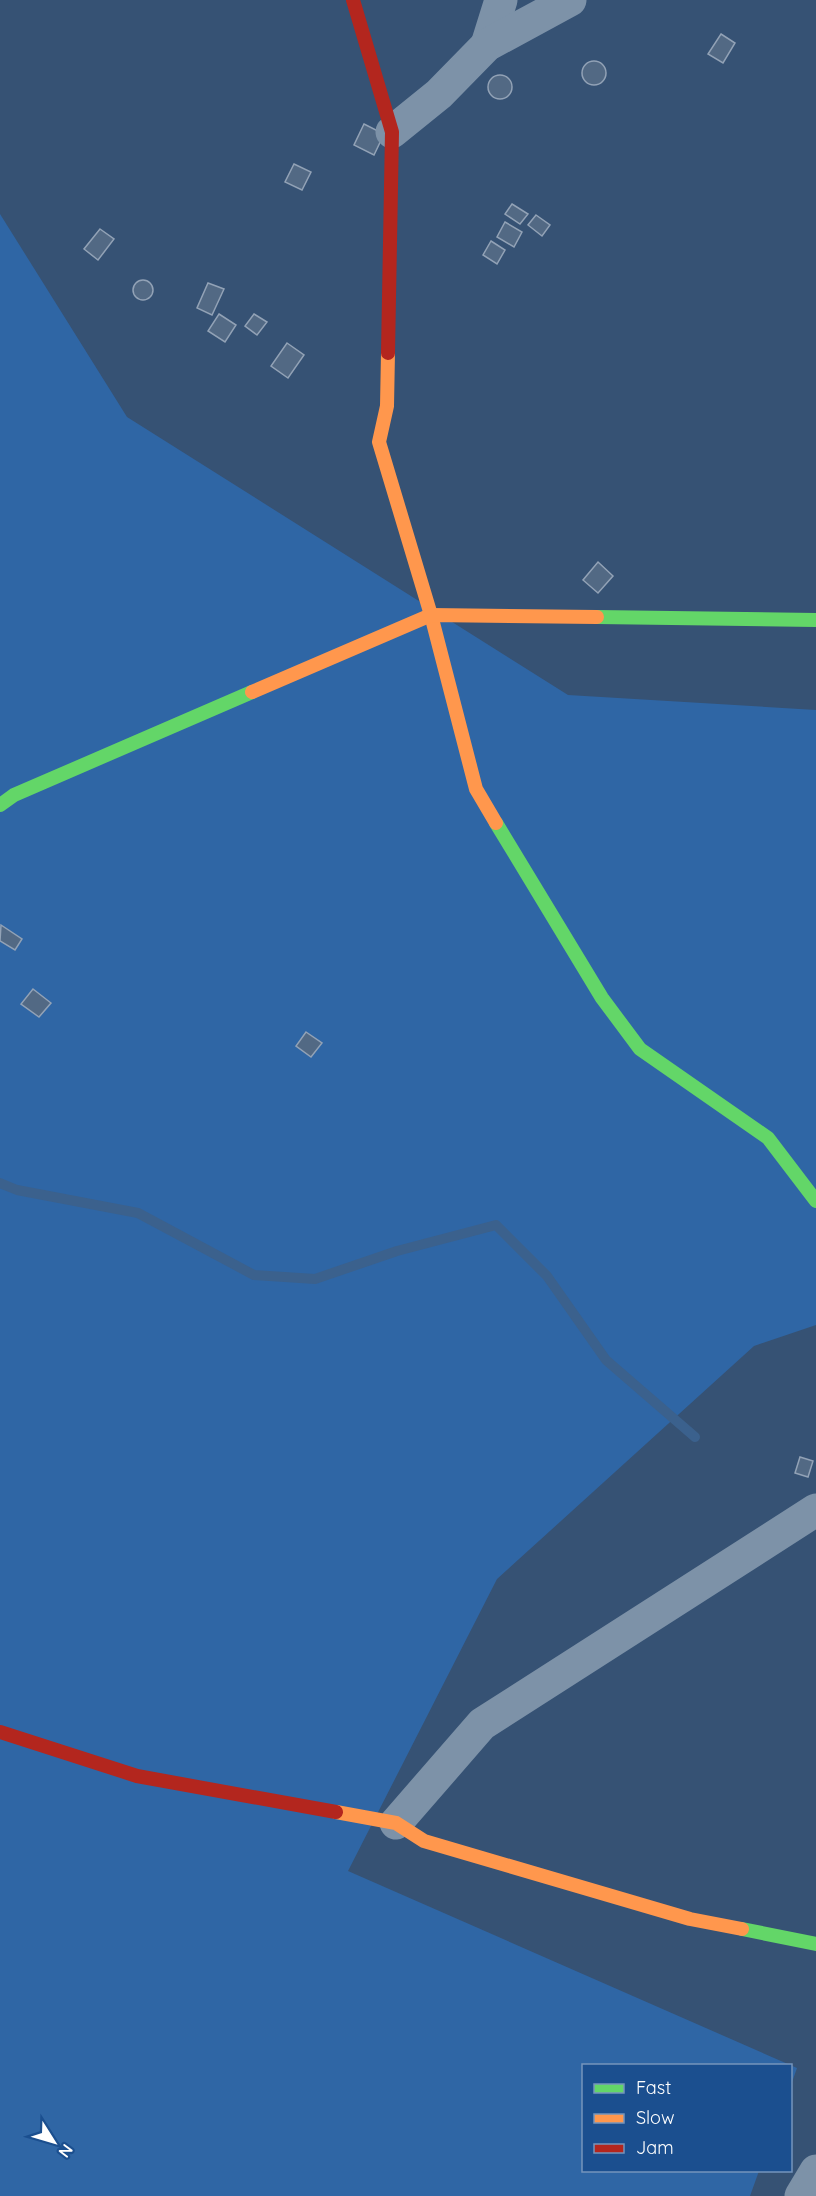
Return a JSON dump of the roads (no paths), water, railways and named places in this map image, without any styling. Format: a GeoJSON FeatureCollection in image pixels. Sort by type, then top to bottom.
{"type":"FeatureCollection","features":[{"type":"Feature","properties":{"kind":"street"},"geometry":{"type":"LineString","coordinates":[[353,0],[392,132],[387,406],[379,442],[432,615],[476,789],[602,998],[640,1048],[768,1138],[816,1201]]}},
{"type":"Feature","properties":{"kind":"street"},"geometry":{"type":"LineString","coordinates":[[487,45],[501,0]]}},
{"type":"Feature","properties":{"kind":"street"},"geometry":{"type":"LineString","coordinates":[[392,132],[439,94],[487,45],[570,0]]}},
{"type":"Feature","properties":{"kind":"street"},"geometry":{"type":"LineString","coordinates":[[0,805],[14,795],[432,615],[816,620]]}},
{"type":"Feature","properties":{"kind":"street"},"geometry":{"type":"LineString","coordinates":[[396,1823],[482,1724],[816,1510]]}},
{"type":"Feature","properties":{"kind":"street"},"geometry":{"type":"LineString","coordinates":[[0,1732],[137,1776],[396,1823],[424,1840],[679,1916],[816,1944]]}},
{"type":"Feature","properties":{"kind":"street"},"geometry":{"type":"LineString","coordinates":[[801,2196],[816,2171]]}},
{"type":"Feature","properties":{"kind":"waterway"},"geometry":{"type":"LineString","coordinates":[[0,1183],[17,1190],[138,1213],[254,1275],[315,1279],[397,1251],[496,1225],[547,1276],[606,1360],[695,1437]]}}]}
